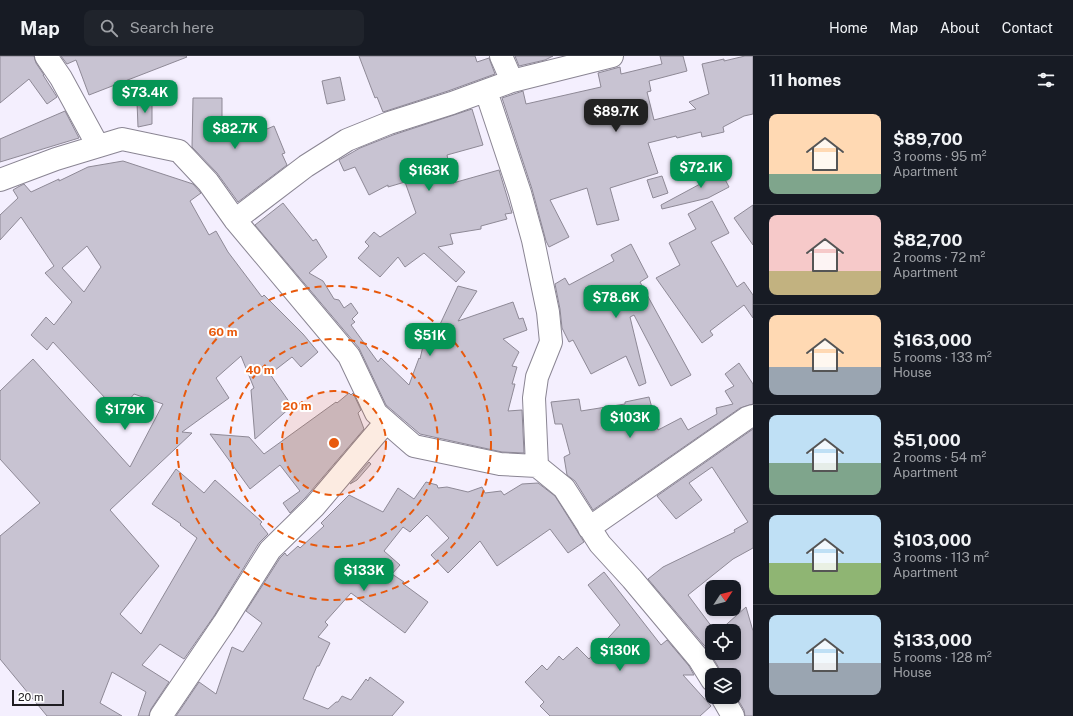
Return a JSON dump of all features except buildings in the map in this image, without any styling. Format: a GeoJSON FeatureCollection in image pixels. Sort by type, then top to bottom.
{"type":"FeatureCollection","features":[{"type":"Feature","properties":{"kind":"street"},"geometry":{"type":"LineString","coordinates":[[46,56],[61,78],[98,146]]}},
{"type":"Feature","properties":{"kind":"street"},"geometry":{"type":"LineString","coordinates":[[501,56],[512,81]]}},
{"type":"Feature","properties":{"kind":"street"},"geometry":{"type":"LineString","coordinates":[[234,220],[306,166],[347,140],[389,123],[452,103],[512,81],[612,56]]}},
{"type":"Feature","properties":{"kind":"street"},"geometry":{"type":"LineString","coordinates":[[486,90],[520,193],[533,240],[548,312],[551,342],[537,377],[534,398],[537,466]]}},
{"type":"Feature","properties":{"kind":"street"},"geometry":{"type":"LineString","coordinates":[[0,180],[56,159],[122,139],[179,151],[208,182],[234,220],[350,356],[376,413],[414,446],[500,464],[537,466],[564,488],[600,544],[632,579],[699,659],[705,669]]}},
{"type":"Feature","properties":{"kind":"street"},"geometry":{"type":"LineString","coordinates":[[589,528],[747,418],[753,416]]}},
{"type":"Feature","properties":{"kind":"street"},"geometry":{"type":"LineString","coordinates":[[161,716],[224,623],[270,550],[314,507],[386,422]]}},
{"type":"Feature","properties":{"kind":"street"},"geometry":{"type":"LineString","coordinates":[[726,704],[732,716]]}}]}
